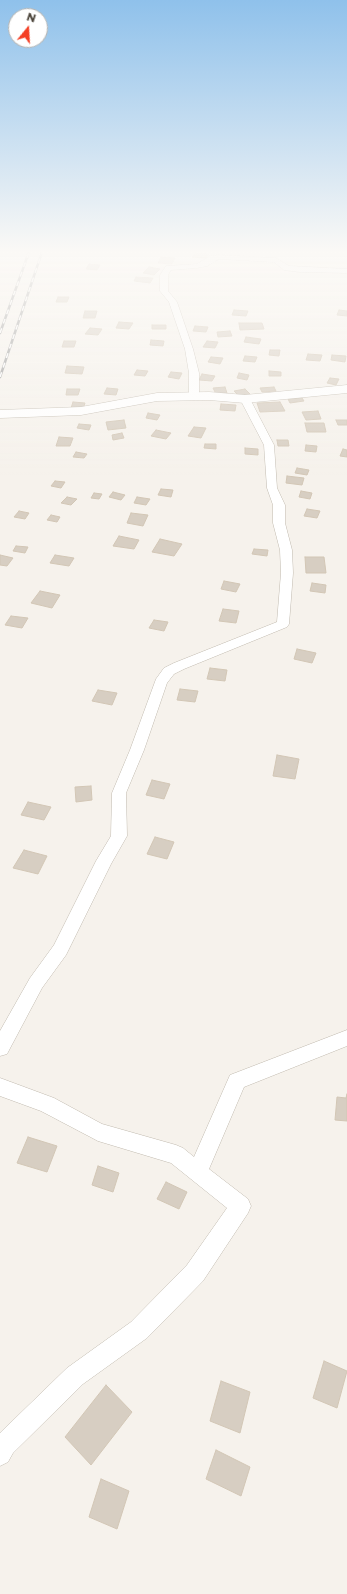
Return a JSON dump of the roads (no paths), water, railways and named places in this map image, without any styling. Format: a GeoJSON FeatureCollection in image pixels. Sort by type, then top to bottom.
{"type":"FeatureCollection","features":[{"type":"Feature","properties":{"kind":"street"},"geometry":{"type":"LineString","coordinates":[[181,326],[189,349],[194,373],[194,396]]}},
{"type":"Feature","properties":{"kind":"street"},"geometry":{"type":"LineString","coordinates":[[0,414],[81,411],[157,397],[194,396],[245,399],[347,389]]}},
{"type":"Feature","properties":{"kind":"street"},"geometry":{"type":"LineString","coordinates":[[0,1048],[36,983],[60,950],[104,861],[119,836],[119,793],[161,682],[169,671],[179,666],[283,624],[288,573],[286,550],[279,523],[279,506],[272,488],[269,445],[245,399]]}},
{"type":"Feature","properties":{"kind":"street"},"geometry":{"type":"LineString","coordinates":[[198,1172],[237,1081],[347,1038]]}},
{"type":"Feature","properties":{"kind":"street"},"geometry":{"type":"LineString","coordinates":[[0,1087],[15,1094],[47,1104],[98,1132],[176,1155],[241,1206],[195,1273],[139,1330],[75,1376],[5,1445],[0,1454]]}},
{"type":"Feature","properties":{"kind":"railway"},"geometry":{"type":"LineString","coordinates":[[0,333],[2,326]]}},
{"type":"Feature","properties":{"kind":"railway"},"geometry":{"type":"LineString","coordinates":[[0,377],[17,326]]}}]}
